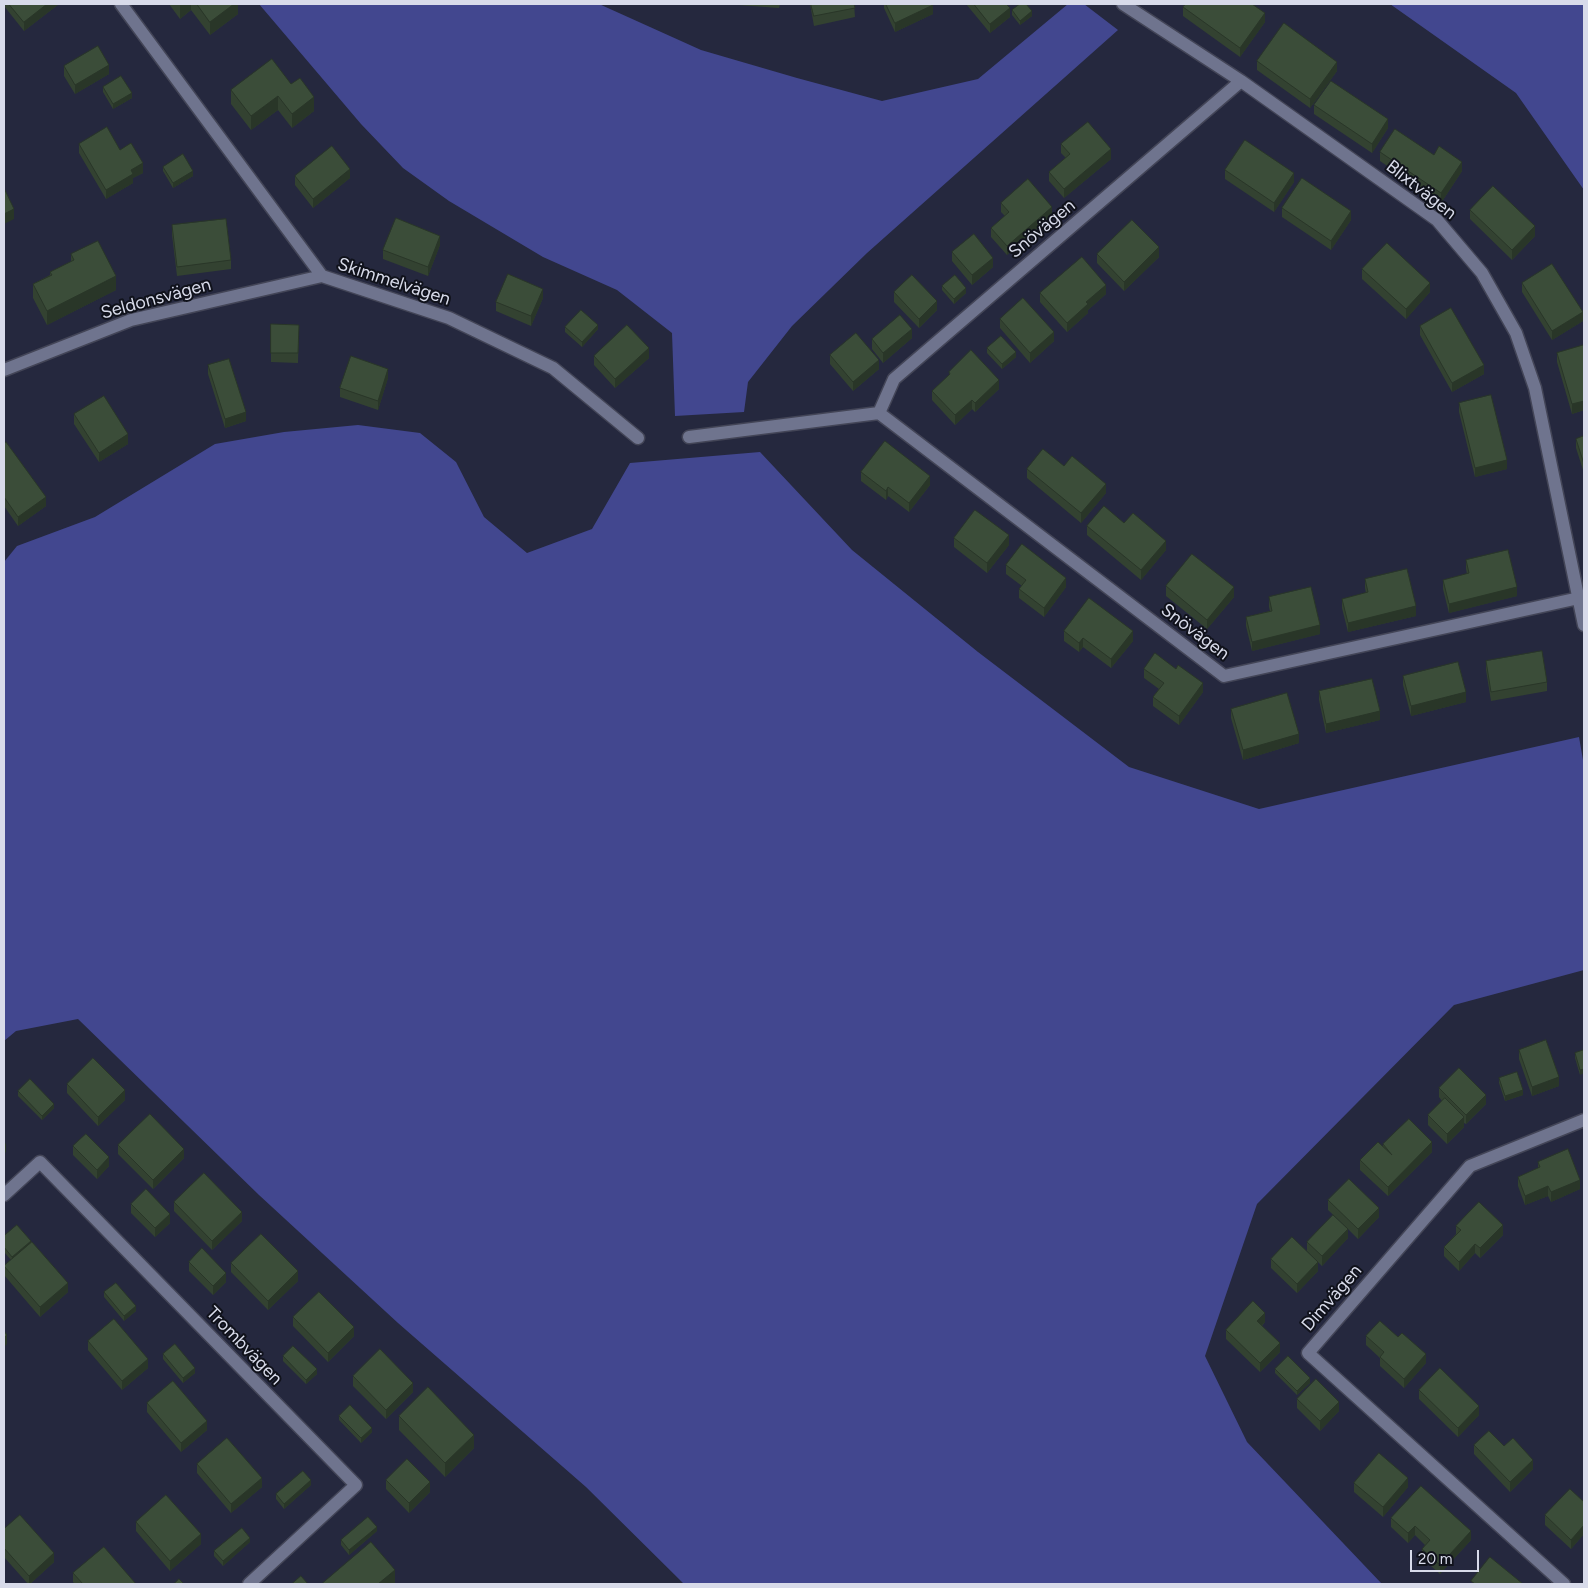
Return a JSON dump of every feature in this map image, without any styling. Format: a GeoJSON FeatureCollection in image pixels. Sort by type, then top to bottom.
{"type":"FeatureCollection","features":[{"type":"Feature","properties":{"kind":"street","name":"Skimmelvägen"},"geometry":{"type":"LineString","coordinates":[[121,4],[322,276],[450,318],[553,368],[638,438]]}},
{"type":"Feature","properties":{"kind":"street","name":"Blixtvägen"},"geometry":{"type":"LineString","coordinates":[[1123,4],[1241,81],[1437,220],[1482,273],[1516,333],[1535,388],[1584,625]]}},
{"type":"Feature","properties":{"kind":"street","name":"Snövägen"},"geometry":{"type":"LineString","coordinates":[[1241,81],[894,378],[879,413],[1224,676],[1579,598]]}},
{"type":"Feature","properties":{"kind":"street","name":"Seldonsvägen"},"geometry":{"type":"LineString","coordinates":[[5,366],[131,320],[322,276]]}},
{"type":"Feature","properties":{"kind":"street"},"geometry":{"type":"LineString","coordinates":[[689,437],[879,413]]}},
{"type":"Feature","properties":{"kind":"street","name":"Dimvägen"},"geometry":{"type":"LineString","coordinates":[[1564,1584],[1308,1353],[1470,1166],[1584,1120]]}},
{"type":"Feature","properties":{"kind":"street","name":"Trombvägen"},"geometry":{"type":"LineString","coordinates":[[4,1195],[40,1162],[356,1485],[249,1584]]}},
{"type":"Feature","properties":{"kind":"shaded area"},"geometry":{"type":"Polygon","coordinates":[[[259,4],[599,4],[701,50],[882,101],[978,79],[1068,4],[1084,4],[1118,30],[867,253],[792,326],[748,382],[744,412],[675,416],[672,333],[617,290],[543,257],[449,201],[403,168],[361,124],[259,4]]]}},
{"type":"Feature","properties":{"kind":"shaded area"},"geometry":{"type":"Polygon","coordinates":[[[1390,4],[1584,4],[1584,190],[1516,93],[1390,4]]]}},
{"type":"Feature","properties":{"kind":"shaded area"},"geometry":{"type":"Polygon","coordinates":[[[358,425],[420,433],[456,462],[484,517],[527,553],[592,529],[630,463],[760,452],[852,550],[978,652],[1129,767],[1259,809],[1579,737],[1584,766],[1584,970],[1454,1005],[1257,1204],[1205,1356],[1247,1442],[1382,1584],[684,1584],[586,1487],[398,1323],[259,1195],[78,1019],[16,1031],[4,1041],[4,562],[17,546],[95,517],[215,444],[284,432],[358,425]]]}},
{"type":"Feature","properties":{"kind":"building"},"geometry":{"type":"Polygon","coordinates":[[[9,4],[47,4],[24,22],[9,4]]]}},
{"type":"Feature","properties":{"kind":"building"},"geometry":{"type":"Polygon","coordinates":[[[197,4],[234,4],[210,22],[197,4]]]}},
{"type":"Feature","properties":{"kind":"building"},"geometry":{"type":"Polygon","coordinates":[[[811,4],[854,4],[855,8],[814,16],[811,4]]]}},
{"type":"Feature","properties":{"kind":"building"},"geometry":{"type":"Polygon","coordinates":[[[886,4],[932,4],[933,5],[895,23],[886,4]]]}},
{"type":"Feature","properties":{"kind":"building"},"geometry":{"type":"Polygon","coordinates":[[[974,4],[1006,4],[1010,8],[990,24],[974,4]]]}},
{"type":"Feature","properties":{"kind":"building"},"geometry":{"type":"Polygon","coordinates":[[[1020,4],[1026,4],[1032,11],[1020,21],[1012,10],[1020,4]]]}},
{"type":"Feature","properties":{"kind":"building"},"geometry":{"type":"Polygon","coordinates":[[[1186,4],[1252,4],[1265,13],[1240,48],[1183,7],[1186,4]]]}},
{"type":"Feature","properties":{"kind":"building"},"geometry":{"type":"Polygon","coordinates":[[[1284,23],[1337,62],[1310,99],[1257,61],[1284,23]]]}},
{"type":"Feature","properties":{"kind":"building"},"geometry":{"type":"Polygon","coordinates":[[[98,46],[109,65],[75,85],[64,66],[98,46]]]}},
{"type":"Feature","properties":{"kind":"building"},"geometry":{"type":"Polygon","coordinates":[[[272,59],[291,84],[300,78],[314,97],[292,114],[278,96],[251,116],[231,90],[272,59]]]}},
{"type":"Feature","properties":{"kind":"building"},"geometry":{"type":"Polygon","coordinates":[[[121,76],[132,93],[113,104],[103,87],[121,76]]]}},
{"type":"Feature","properties":{"kind":"building"},"geometry":{"type":"Polygon","coordinates":[[[1331,81],[1388,119],[1372,144],[1314,105],[1331,81]]]}},
{"type":"Feature","properties":{"kind":"building"},"geometry":{"type":"Polygon","coordinates":[[[1088,122],[1111,149],[1064,189],[1049,172],[1070,154],[1061,144],[1088,122]]]}},
{"type":"Feature","properties":{"kind":"building"},"geometry":{"type":"Polygon","coordinates":[[[107,127],[120,150],[131,143],[143,163],[131,170],[133,174],[106,190],[79,144],[107,127]]]}},
{"type":"Feature","properties":{"kind":"building"},"geometry":{"type":"Polygon","coordinates":[[[1395,129],[1434,155],[1439,146],[1462,162],[1441,193],[1380,152],[1395,129]]]}},
{"type":"Feature","properties":{"kind":"building"},"geometry":{"type":"Polygon","coordinates":[[[1245,140],[1294,173],[1274,203],[1225,170],[1245,140]]]}},
{"type":"Feature","properties":{"kind":"building"},"geometry":{"type":"Polygon","coordinates":[[[332,146],[350,169],[313,199],[295,176],[332,146]]]}},
{"type":"Feature","properties":{"kind":"building"},"geometry":{"type":"Polygon","coordinates":[[[183,154],[193,171],[173,183],[163,167],[183,154]]]}},
{"type":"Feature","properties":{"kind":"building"},"geometry":{"type":"Polygon","coordinates":[[[1302,178],[1351,211],[1331,241],[1282,208],[1302,178]]]}},
{"type":"Feature","properties":{"kind":"building"},"geometry":{"type":"Polygon","coordinates":[[[1028,179],[1052,207],[1007,246],[991,228],[1009,212],[1001,203],[1028,179]]]}},
{"type":"Feature","properties":{"kind":"building"},"geometry":{"type":"Polygon","coordinates":[[[1493,186],[1535,226],[1512,250],[1470,210],[1493,186]]]}},
{"type":"Feature","properties":{"kind":"building"},"geometry":{"type":"Polygon","coordinates":[[[4,188],[14,209],[4,214],[4,188]]]}},
{"type":"Feature","properties":{"kind":"building"},"geometry":{"type":"Polygon","coordinates":[[[396,218],[440,236],[428,267],[383,250],[396,218]]]}},
{"type":"Feature","properties":{"kind":"building"},"geometry":{"type":"Polygon","coordinates":[[[226,219],[231,260],[177,267],[172,225],[226,219]]]}},
{"type":"Feature","properties":{"kind":"building"},"geometry":{"type":"Polygon","coordinates":[[[1132,220],[1159,247],[1124,282],[1097,254],[1132,220]]]}},
{"type":"Feature","properties":{"kind":"building"},"geometry":{"type":"Polygon","coordinates":[[[974,234],[993,258],[972,275],[952,252],[974,234]]]}},
{"type":"Feature","properties":{"kind":"building"},"geometry":{"type":"Polygon","coordinates":[[[98,241],[116,276],[47,311],[33,284],[52,275],[50,272],[74,260],[71,254],[98,241]]]}},
{"type":"Feature","properties":{"kind":"building"},"geometry":{"type":"Polygon","coordinates":[[[1387,243],[1430,283],[1406,309],[1362,269],[1387,243]]]}},
{"type":"Feature","properties":{"kind":"building"},"geometry":{"type":"Polygon","coordinates":[[[1082,257],[1106,285],[1086,302],[1088,304],[1067,323],[1040,293],[1082,257]]]}},
{"type":"Feature","properties":{"kind":"building"},"geometry":{"type":"Polygon","coordinates":[[[1552,264],[1583,312],[1552,331],[1522,283],[1552,264]]]}},
{"type":"Feature","properties":{"kind":"building"},"geometry":{"type":"Polygon","coordinates":[[[508,274],[543,289],[531,316],[496,302],[508,274]]]}},
{"type":"Feature","properties":{"kind":"building"},"geometry":{"type":"Polygon","coordinates":[[[912,275],[937,301],[919,319],[894,292],[912,275]]]}},
{"type":"Feature","properties":{"kind":"building"},"geometry":{"type":"Polygon","coordinates":[[[955,275],[966,288],[954,299],[942,286],[955,275]]]}},
{"type":"Feature","properties":{"kind":"building"},"geometry":{"type":"Polygon","coordinates":[[[1023,298],[1054,332],[1030,353],[1000,319],[1023,298]]]}},
{"type":"Feature","properties":{"kind":"building"},"geometry":{"type":"Polygon","coordinates":[[[1451,308],[1484,365],[1452,383],[1420,326],[1451,308]]]}},
{"type":"Feature","properties":{"kind":"building"},"geometry":{"type":"Polygon","coordinates":[[[581,310],[598,325],[582,342],[565,327],[581,310]]]}},
{"type":"Feature","properties":{"kind":"building"},"geometry":{"type":"Polygon","coordinates":[[[900,315],[912,329],[883,353],[872,339],[900,315]]]}},
{"type":"Feature","properties":{"kind":"building"},"geometry":{"type":"Polygon","coordinates":[[[271,324],[299,325],[298,353],[271,353],[271,324]]]}},
{"type":"Feature","properties":{"kind":"building"},"geometry":{"type":"Polygon","coordinates":[[[627,325],[649,348],[615,379],[594,356],[627,325]]]}},
{"type":"Feature","properties":{"kind":"building"},"geometry":{"type":"Polygon","coordinates":[[[856,333],[879,360],[853,382],[830,355],[856,333]]]}},
{"type":"Feature","properties":{"kind":"building"},"geometry":{"type":"Polygon","coordinates":[[[1001,336],[1016,352],[1002,364],[987,348],[1001,336]]]}},
{"type":"Feature","properties":{"kind":"building"},"geometry":{"type":"Polygon","coordinates":[[[1584,345],[1584,401],[1572,404],[1557,353],[1584,345]]]}},
{"type":"Feature","properties":{"kind":"building"},"geometry":{"type":"Polygon","coordinates":[[[971,350],[999,380],[975,403],[972,400],[955,415],[932,391],[971,350]]]}},
{"type":"Feature","properties":{"kind":"building"},"geometry":{"type":"Polygon","coordinates":[[[351,356],[388,369],[378,401],[340,388],[351,356]]]}},
{"type":"Feature","properties":{"kind":"building"},"geometry":{"type":"Polygon","coordinates":[[[229,359],[246,412],[225,419],[208,365],[229,359]]]}},
{"type":"Feature","properties":{"kind":"building"},"geometry":{"type":"Polygon","coordinates":[[[1491,395],[1507,460],[1475,468],[1459,403],[1491,395]]]}},
{"type":"Feature","properties":{"kind":"building"},"geometry":{"type":"Polygon","coordinates":[[[104,396],[128,434],[99,453],[74,414],[104,396]]]}},
{"type":"Feature","properties":{"kind":"building"},"geometry":{"type":"Polygon","coordinates":[[[1584,436],[1584,464],[1576,439],[1584,436]]]}},
{"type":"Feature","properties":{"kind":"building"},"geometry":{"type":"Polygon","coordinates":[[[885,441],[930,476],[909,503],[888,487],[886,491],[861,472],[885,441]]]}},
{"type":"Feature","properties":{"kind":"building"},"geometry":{"type":"Polygon","coordinates":[[[6,442],[46,497],[18,517],[4,497],[4,444],[6,442]]]}},
{"type":"Feature","properties":{"kind":"building"},"geometry":{"type":"Polygon","coordinates":[[[1043,449],[1064,466],[1072,456],[1106,484],[1081,513],[1027,469],[1043,449]]]}},
{"type":"Feature","properties":{"kind":"building"},"geometry":{"type":"Polygon","coordinates":[[[1104,506],[1124,523],[1133,513],[1166,541],[1141,570],[1087,526],[1104,506]]]}},
{"type":"Feature","properties":{"kind":"building"},"geometry":{"type":"Polygon","coordinates":[[[975,510],[1009,535],[987,563],[954,538],[975,510]]]}},
{"type":"Feature","properties":{"kind":"building"},"geometry":{"type":"Polygon","coordinates":[[[1022,544],[1066,578],[1044,608],[1019,589],[1026,580],[1006,565],[1022,544]]]}},
{"type":"Feature","properties":{"kind":"building"},"geometry":{"type":"Polygon","coordinates":[[[1508,550],[1517,587],[1449,604],[1443,580],[1469,573],[1466,560],[1508,550]]]}},
{"type":"Feature","properties":{"kind":"building"},"geometry":{"type":"Polygon","coordinates":[[[1192,554],[1234,587],[1207,620],[1166,586],[1192,554]]]}},
{"type":"Feature","properties":{"kind":"building"},"geometry":{"type":"Polygon","coordinates":[[[1407,569],[1416,606],[1348,623],[1342,599],[1368,592],[1365,579],[1407,569]]]}},
{"type":"Feature","properties":{"kind":"building"},"geometry":{"type":"Polygon","coordinates":[[[1311,587],[1320,625],[1252,642],[1246,617],[1272,611],[1269,597],[1311,587]]]}},
{"type":"Feature","properties":{"kind":"building"},"geometry":{"type":"Polygon","coordinates":[[[1089,598],[1133,631],[1111,659],[1083,638],[1079,643],[1064,631],[1089,598]]]}},
{"type":"Feature","properties":{"kind":"building"},"geometry":{"type":"Polygon","coordinates":[[[1542,651],[1547,682],[1491,692],[1486,661],[1542,651]]]}},
{"type":"Feature","properties":{"kind":"building"},"geometry":{"type":"Polygon","coordinates":[[[1155,653],[1176,669],[1178,665],[1203,683],[1179,716],[1153,697],[1164,683],[1144,669],[1155,653]]]}},
{"type":"Feature","properties":{"kind":"building"},"geometry":{"type":"Polygon","coordinates":[[[1458,662],[1466,692],[1411,706],[1403,676],[1458,662]]]}},
{"type":"Feature","properties":{"kind":"building"},"geometry":{"type":"Polygon","coordinates":[[[1372,679],[1380,711],[1326,724],[1319,691],[1372,679]]]}},
{"type":"Feature","properties":{"kind":"building"},"geometry":{"type":"Polygon","coordinates":[[[1287,693],[1299,734],[1243,750],[1231,709],[1287,693]]]}},
{"type":"Feature","properties":{"kind":"building"},"geometry":{"type":"Polygon","coordinates":[[[1546,1040],[1559,1077],[1532,1087],[1519,1050],[1546,1040]]]}},
{"type":"Feature","properties":{"kind":"building"},"geometry":{"type":"Polygon","coordinates":[[[1584,1050],[1584,1069],[1580,1070],[1575,1053],[1584,1050]]]}},
{"type":"Feature","properties":{"kind":"building"},"geometry":{"type":"Polygon","coordinates":[[[93,1058],[125,1090],[98,1117],[67,1084],[93,1058]]]}},
{"type":"Feature","properties":{"kind":"building"},"geometry":{"type":"Polygon","coordinates":[[[1459,1068],[1486,1095],[1466,1115],[1439,1088],[1459,1068]]]}},
{"type":"Feature","properties":{"kind":"building"},"geometry":{"type":"Polygon","coordinates":[[[1517,1072],[1523,1090],[1505,1096],[1499,1078],[1517,1072]]]}},
{"type":"Feature","properties":{"kind":"building"},"geometry":{"type":"Polygon","coordinates":[[[30,1079],[54,1104],[42,1116],[18,1091],[30,1079]]]}},
{"type":"Feature","properties":{"kind":"building"},"geometry":{"type":"Polygon","coordinates":[[[1445,1098],[1464,1117],[1447,1134],[1428,1115],[1445,1098]]]}},
{"type":"Feature","properties":{"kind":"building"},"geometry":{"type":"Polygon","coordinates":[[[150,1114],[184,1149],[153,1180],[118,1145],[150,1114]]]}},
{"type":"Feature","properties":{"kind":"building"},"geometry":{"type":"Polygon","coordinates":[[[1409,1119],[1432,1142],[1388,1187],[1360,1160],[1378,1142],[1392,1155],[1383,1144],[1409,1119]]]}},
{"type":"Feature","properties":{"kind":"building"},"geometry":{"type":"Polygon","coordinates":[[[86,1134],[109,1157],[97,1170],[73,1146],[86,1134]]]}},
{"type":"Feature","properties":{"kind":"building"},"geometry":{"type":"Polygon","coordinates":[[[1568,1149],[1580,1180],[1551,1192],[1548,1186],[1525,1196],[1518,1177],[1540,1167],[1538,1162],[1568,1149]]]}},
{"type":"Feature","properties":{"kind":"building"},"geometry":{"type":"Polygon","coordinates":[[[204,1173],[242,1212],[212,1241],[174,1202],[204,1173]]]}},
{"type":"Feature","properties":{"kind":"building"},"geometry":{"type":"Polygon","coordinates":[[[1349,1179],[1379,1208],[1358,1229],[1328,1200],[1349,1179]]]}},
{"type":"Feature","properties":{"kind":"building"},"geometry":{"type":"Polygon","coordinates":[[[146,1189],[170,1214],[155,1228],[131,1204],[146,1189]]]}},
{"type":"Feature","properties":{"kind":"building"},"geometry":{"type":"Polygon","coordinates":[[[1479,1202],[1503,1225],[1480,1248],[1475,1244],[1459,1262],[1444,1247],[1461,1230],[1456,1226],[1479,1202]]]}},
{"type":"Feature","properties":{"kind":"building"},"geometry":{"type":"Polygon","coordinates":[[[1333,1215],[1348,1229],[1322,1256],[1307,1242],[1333,1215]]]}},
{"type":"Feature","properties":{"kind":"building"},"geometry":{"type":"Polygon","coordinates":[[[17,1225],[31,1241],[12,1257],[4,1247],[4,1236],[17,1225]]]}},
{"type":"Feature","properties":{"kind":"building"},"geometry":{"type":"Polygon","coordinates":[[[261,1234],[298,1271],[268,1301],[231,1263],[261,1234]]]}},
{"type":"Feature","properties":{"kind":"building"},"geometry":{"type":"Polygon","coordinates":[[[1292,1237],[1318,1262],[1297,1284],[1271,1259],[1292,1237]]]}},
{"type":"Feature","properties":{"kind":"building"},"geometry":{"type":"Polygon","coordinates":[[[32,1242],[68,1283],[40,1307],[4,1266],[32,1242]]]}},
{"type":"Feature","properties":{"kind":"building"},"geometry":{"type":"Polygon","coordinates":[[[202,1248],[226,1273],[213,1286],[189,1262],[202,1248]]]}},
{"type":"Feature","properties":{"kind":"building"},"geometry":{"type":"Polygon","coordinates":[[[116,1283],[136,1306],[124,1316],[104,1292],[116,1283]]]}},
{"type":"Feature","properties":{"kind":"building"},"geometry":{"type":"Polygon","coordinates":[[[319,1292],[354,1327],[328,1353],[293,1317],[319,1292]]]}},
{"type":"Feature","properties":{"kind":"building"},"geometry":{"type":"Polygon","coordinates":[[[1253,1301],[1265,1313],[1257,1321],[1280,1343],[1260,1363],[1226,1330],[1253,1301]]]}},
{"type":"Feature","properties":{"kind":"building"},"geometry":{"type":"Polygon","coordinates":[[[114,1319],[148,1359],[122,1381],[88,1341],[114,1319]]]}},
{"type":"Feature","properties":{"kind":"building"},"geometry":{"type":"Polygon","coordinates":[[[1380,1321],[1398,1337],[1402,1333],[1426,1354],[1404,1379],[1380,1357],[1384,1352],[1366,1336],[1380,1321]]]}},
{"type":"Feature","properties":{"kind":"building"},"geometry":{"type":"Polygon","coordinates":[[[175,1344],[195,1368],[183,1378],[163,1354],[175,1344]]]}},
{"type":"Feature","properties":{"kind":"building"},"geometry":{"type":"Polygon","coordinates":[[[293,1346],[317,1369],[306,1380],[283,1356],[293,1346]]]}},
{"type":"Feature","properties":{"kind":"building"},"geometry":{"type":"Polygon","coordinates":[[[380,1349],[413,1383],[386,1410],[353,1376],[380,1349]]]}},
{"type":"Feature","properties":{"kind":"building"},"geometry":{"type":"Polygon","coordinates":[[[1288,1356],[1310,1378],[1297,1391],[1275,1369],[1288,1356]]]}},
{"type":"Feature","properties":{"kind":"building"},"geometry":{"type":"Polygon","coordinates":[[[1440,1368],[1479,1406],[1458,1428],[1419,1390],[1440,1368]]]}},
{"type":"Feature","properties":{"kind":"building"},"geometry":{"type":"Polygon","coordinates":[[[1316,1379],[1339,1402],[1320,1421],[1297,1399],[1316,1379]]]}},
{"type":"Feature","properties":{"kind":"building"},"geometry":{"type":"Polygon","coordinates":[[[173,1381],[207,1421],[181,1443],[147,1403],[173,1381]]]}},
{"type":"Feature","properties":{"kind":"building"},"geometry":{"type":"Polygon","coordinates":[[[428,1387],[474,1435],[445,1463],[399,1416],[428,1387]]]}},
{"type":"Feature","properties":{"kind":"building"},"geometry":{"type":"Polygon","coordinates":[[[350,1405],[372,1428],[361,1438],[339,1416],[350,1405]]]}},
{"type":"Feature","properties":{"kind":"building"},"geometry":{"type":"Polygon","coordinates":[[[1489,1431],[1504,1446],[1513,1438],[1533,1460],[1510,1482],[1474,1445],[1489,1431]]]}},
{"type":"Feature","properties":{"kind":"building"},"geometry":{"type":"Polygon","coordinates":[[[227,1438],[262,1478],[231,1504],[197,1464],[227,1438]]]}},
{"type":"Feature","properties":{"kind":"building"},"geometry":{"type":"Polygon","coordinates":[[[1379,1453],[1408,1478],[1383,1507],[1354,1483],[1379,1453]]]}},
{"type":"Feature","properties":{"kind":"building"},"geometry":{"type":"Polygon","coordinates":[[[407,1459],[430,1482],[409,1503],[386,1480],[407,1459]]]}},
{"type":"Feature","properties":{"kind":"building"},"geometry":{"type":"Polygon","coordinates":[[[303,1471],[311,1480],[284,1504],[276,1494],[303,1471]]]}},
{"type":"Feature","properties":{"kind":"building"},"geometry":{"type":"Polygon","coordinates":[[[1421,1486],[1471,1531],[1440,1565],[1422,1549],[1430,1540],[1415,1526],[1408,1533],[1391,1518],[1421,1486]]]}},
{"type":"Feature","properties":{"kind":"building"},"geometry":{"type":"Polygon","coordinates":[[[1570,1489],[1584,1502],[1584,1525],[1571,1540],[1545,1515],[1570,1489]]]}},
{"type":"Feature","properties":{"kind":"building"},"geometry":{"type":"Polygon","coordinates":[[[166,1495],[201,1534],[170,1561],[136,1522],[166,1495]]]}},
{"type":"Feature","properties":{"kind":"building"},"geometry":{"type":"Polygon","coordinates":[[[20,1515],[54,1553],[29,1576],[4,1548],[4,1529],[20,1515]]]}},
{"type":"Feature","properties":{"kind":"building"},"geometry":{"type":"Polygon","coordinates":[[[368,1517],[377,1527],[349,1550],[341,1540],[368,1517]]]}},
{"type":"Feature","properties":{"kind":"building"},"geometry":{"type":"Polygon","coordinates":[[[242,1528],[250,1538],[223,1561],[214,1551],[242,1528]]]}},
{"type":"Feature","properties":{"kind":"building"},"geometry":{"type":"Polygon","coordinates":[[[371,1542],[395,1570],[378,1584],[323,1583],[371,1542]]]}},
{"type":"Feature","properties":{"kind":"building"},"geometry":{"type":"Polygon","coordinates":[[[104,1547],[136,1584],[83,1584],[73,1573],[104,1547]]]}},
{"type":"Feature","properties":{"kind":"building"},"geometry":{"type":"Polygon","coordinates":[[[1490,1557],[1523,1584],[1475,1584],[1471,1581],[1490,1557]]]}},
{"type":"Feature","properties":{"kind":"building"},"geometry":{"type":"Polygon","coordinates":[[[301,1576],[308,1584],[292,1584],[301,1576]]]}},
{"type":"Feature","properties":{"kind":"building"},"geometry":{"type":"Polygon","coordinates":[[[179,1579],[184,1584],[174,1584],[179,1579]]]}}]}
